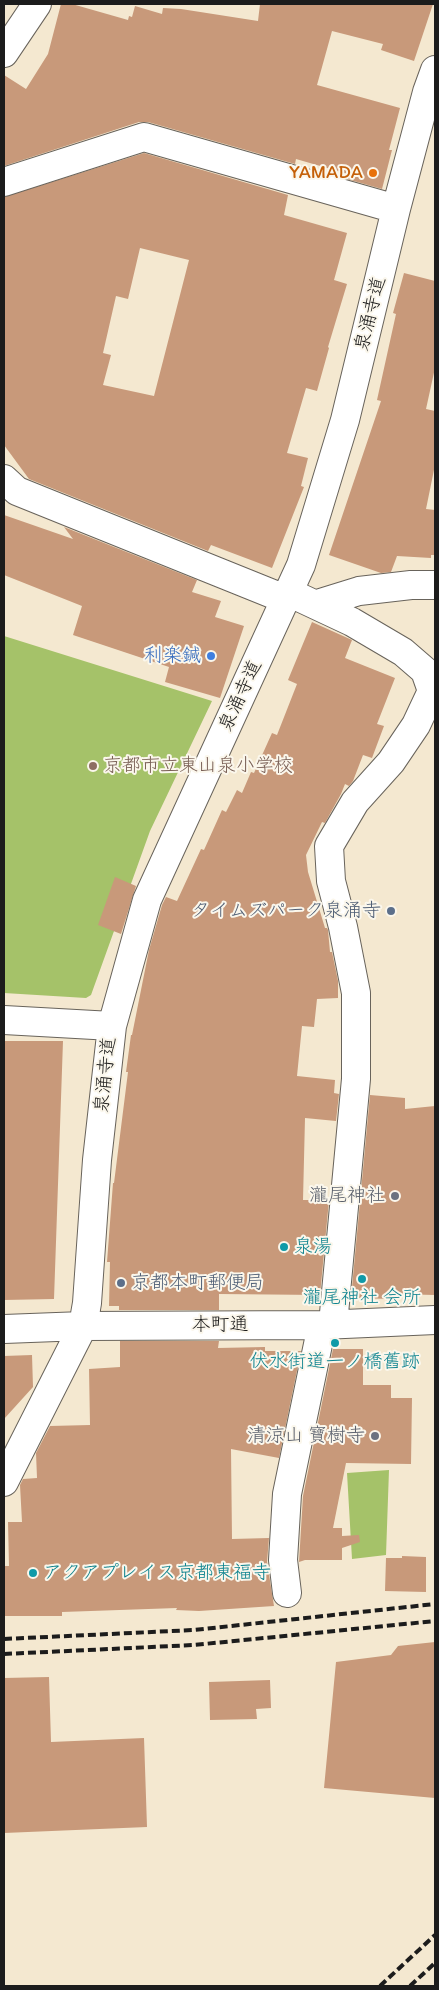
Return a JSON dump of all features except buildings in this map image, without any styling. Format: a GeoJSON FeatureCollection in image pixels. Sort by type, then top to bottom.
{"type":"FeatureCollection","features":[{"type":"Feature","properties":{"kind":"street"},"geometry":{"type":"LineString","coordinates":[[4,52],[37,4]]}},
{"type":"Feature","properties":{"kind":"street","name":"泉涌寺道"},"geometry":{"type":"LineString","coordinates":[[4,1482],[83,1326],[87,1303],[97,1160],[112,1026],[147,900],[301,565],[345,420],[396,209],[427,92],[435,70]]}},
{"type":"Feature","properties":{"kind":"street"},"geometry":{"type":"LineString","coordinates":[[4,182],[144,137],[396,209]]}},
{"type":"Feature","properties":{"kind":"street"},"geometry":{"type":"LineString","coordinates":[[4,479],[18,491],[287,595],[317,604],[403,652],[425,672],[432,691],[416,725],[391,762],[355,802],[329,846],[331,881],[356,993],[356,1079],[328,1324],[288,1494],[283,1560],[287,1593]]}},
{"type":"Feature","properties":{"kind":"street"},"geometry":{"type":"LineString","coordinates":[[317,604],[358,591],[411,585],[435,585]]}},
{"type":"Feature","properties":{"kind":"street"},"geometry":{"type":"LineString","coordinates":[[4,1020],[112,1026]]}},
{"type":"Feature","properties":{"kind":"street","name":"本町通"},"geometry":{"type":"LineString","coordinates":[[4,1329],[83,1326],[328,1324],[435,1320]]}},
{"type":"Feature","properties":{"kind":"green space","name":"京都市立東山泉小学校"},"geometry":{"type":"Polygon","coordinates":[[[4,636],[212,701],[150,831],[91,995],[86,998],[4,993],[4,636]]]}},
{"type":"Feature","properties":{"kind":"green space"},"geometry":{"type":"Polygon","coordinates":[[[389,1470],[386,1555],[352,1559],[347,1473],[389,1470]]]}},
{"type":"Feature","properties":{"kind":"railway"},"geometry":{"type":"LineString","coordinates":[[4,1639],[194,1630],[435,1604]]}},
{"type":"Feature","properties":{"kind":"railway"},"geometry":{"type":"LineString","coordinates":[[4,1654],[194,1645],[435,1621]]}},
{"type":"Feature","properties":{"kind":"railway"},"geometry":{"type":"LineString","coordinates":[[380,1986],[435,1935]]}},
{"type":"Feature","properties":{"kind":"railway"},"geometry":{"type":"LineString","coordinates":[[410,1986],[435,1963]]}},
{"type":"Feature","properties":{"kind":"place","name":"YAMADA"},"geometry":{"type":"Point","coordinates":[373,173]}},
{"type":"Feature","properties":{"kind":"place","name":"利楽鍼"},"geometry":{"type":"Point","coordinates":[211,656]}},
{"type":"Feature","properties":{"kind":"place","name":"京都市立東山泉小学校"},"geometry":{"type":"Point","coordinates":[93,766]}},
{"type":"Feature","properties":{"kind":"place","name":"タイムズパーク泉涌寺"},"geometry":{"type":"Point","coordinates":[391,911]}},
{"type":"Feature","properties":{"kind":"place","name":"瀧尾神社"},"geometry":{"type":"Point","coordinates":[395,1196]}},
{"type":"Feature","properties":{"kind":"place","name":"泉湯"},"geometry":{"type":"Point","coordinates":[284,1247]}},
{"type":"Feature","properties":{"kind":"place","name":"瀧尾神社 会所"},"geometry":{"type":"Point","coordinates":[362,1279]}},
{"type":"Feature","properties":{"kind":"place","name":"京都本町郵便局"},"geometry":{"type":"Point","coordinates":[121,1283]}},
{"type":"Feature","properties":{"kind":"place","name":"伏水街道一ノ橋舊跡"},"geometry":{"type":"Point","coordinates":[335,1343]}},
{"type":"Feature","properties":{"kind":"place","name":"清涼山 寶樹寺"},"geometry":{"type":"Point","coordinates":[375,1436]}},
{"type":"Feature","properties":{"kind":"place","name":"アクアプレイス京都東福寺"},"geometry":{"type":"Point","coordinates":[33,1573]}}]}
